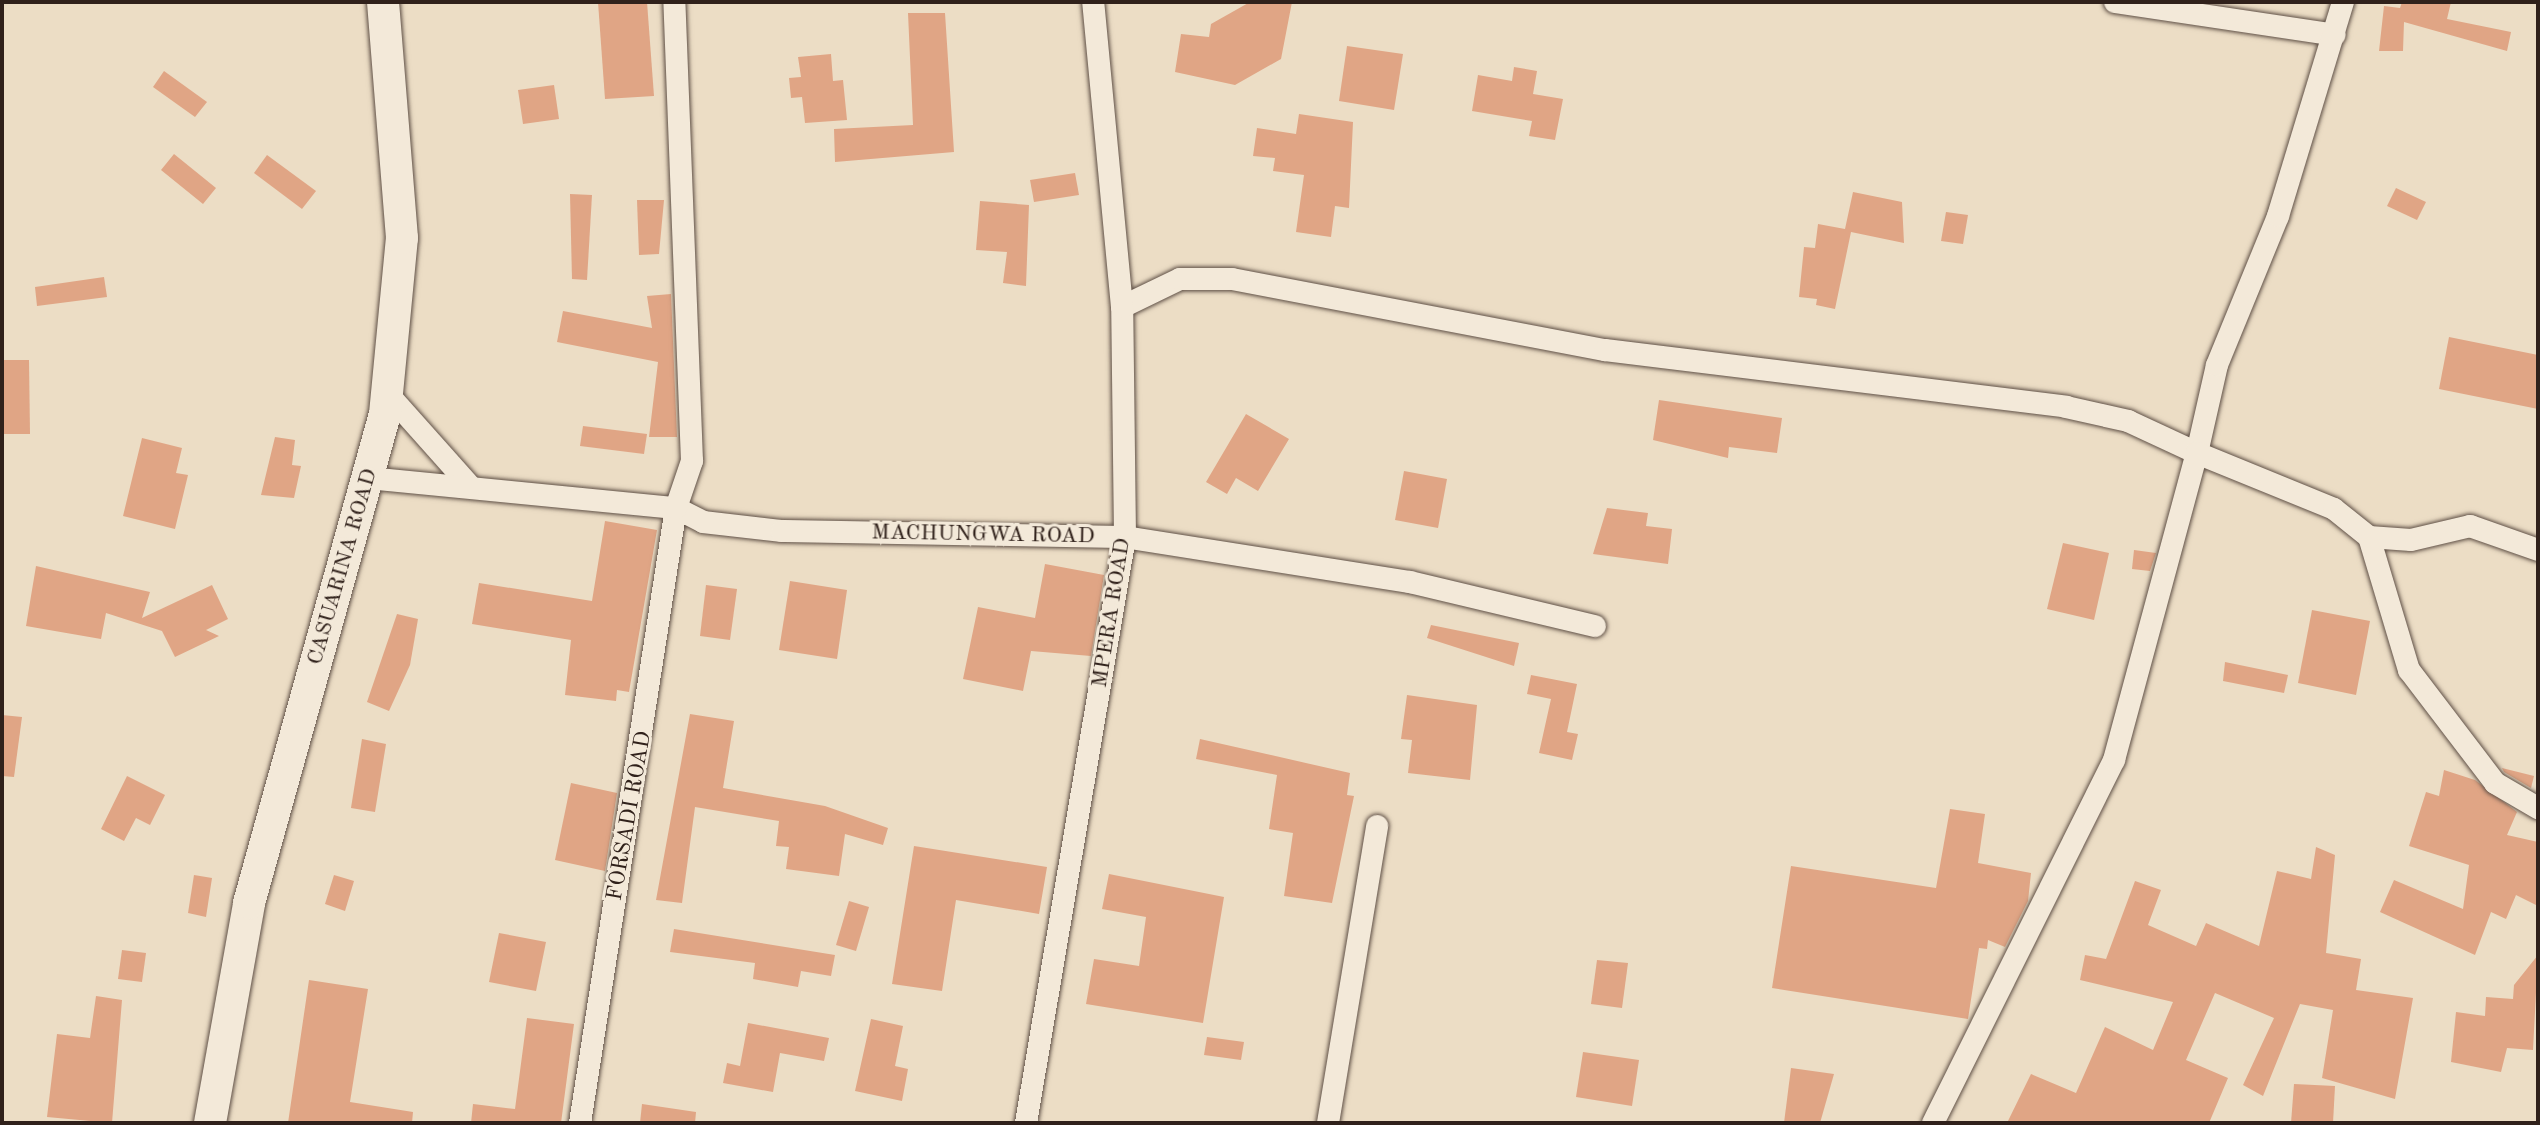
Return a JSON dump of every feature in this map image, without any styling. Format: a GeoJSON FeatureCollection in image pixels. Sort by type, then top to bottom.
{"type":"FeatureCollection","features":[{"type":"Feature","properties":{"kind":"street","name":"CASUARINA ROAD"},"geometry":{"type":"LineString","coordinates":[[210,1123],[249,903],[368,478],[388,394],[402,238],[383,2]]}},
{"type":"Feature","properties":{"kind":"street","name":"FORSADI ROAD"},"geometry":{"type":"LineString","coordinates":[[580,1123],[676,508],[692,461],[674,2]]}},
{"type":"Feature","properties":{"kind":"street","name":"MPERA ROAD"},"geometry":{"type":"LineString","coordinates":[[1026,1123],[1125,537],[1122,307],[1093,2]]}},
{"type":"Feature","properties":{"kind":"street"},"geometry":{"type":"LineString","coordinates":[[2115,2],[2335,35]]}},
{"type":"Feature","properties":{"kind":"street"},"geometry":{"type":"LineString","coordinates":[[1933,1123],[2114,760],[2197,453],[2217,365],[2278,216],[2343,2]]}},
{"type":"Feature","properties":{"kind":"street"},"geometry":{"type":"LineString","coordinates":[[1122,307],[1180,279],[1232,279],[1605,350],[2066,407],[2128,421],[2334,509],[2369,537],[2411,540],[2470,526],[2538,550]]}},
{"type":"Feature","properties":{"kind":"street"},"geometry":{"type":"LineString","coordinates":[[388,394],[469,485]]}},
{"type":"Feature","properties":{"kind":"street","name":"MACHUNGWA ROAD"},"geometry":{"type":"LineString","coordinates":[[368,478],[469,485],[676,508],[703,522],[782,531],[1125,537],[1410,582],[1595,626]]}},
{"type":"Feature","properties":{"kind":"street"},"geometry":{"type":"LineString","coordinates":[[2369,537],[2409,670],[2495,783],[2538,807]]}},
{"type":"Feature","properties":{"kind":"street"},"geometry":{"type":"LineString","coordinates":[[1328,1123],[1377,826]]}},
{"type":"Feature","properties":{"kind":"building"},"geometry":{"type":"Polygon","coordinates":[[[598,2],[647,2],[654,96],[605,99],[598,2]]]}},
{"type":"Feature","properties":{"kind":"building"},"geometry":{"type":"Polygon","coordinates":[[[1250,2],[1292,2],[1281,59],[1235,85],[1175,72],[1181,34],[1209,37],[1211,24],[1250,2]]]}},
{"type":"Feature","properties":{"kind":"building"},"geometry":{"type":"Polygon","coordinates":[[[2402,2],[2451,2],[2447,19],[2511,32],[2507,51],[2404,22],[2403,51],[2379,51],[2384,6],[2400,8],[2402,2]]]}},
{"type":"Feature","properties":{"kind":"building"},"geometry":{"type":"Polygon","coordinates":[[[908,13],[945,13],[954,152],[835,162],[834,129],[913,125],[908,13]]]}},
{"type":"Feature","properties":{"kind":"building"},"geometry":{"type":"Polygon","coordinates":[[[1347,46],[1403,54],[1394,110],[1339,101],[1347,46]]]}},
{"type":"Feature","properties":{"kind":"building"},"geometry":{"type":"Polygon","coordinates":[[[831,54],[833,81],[843,80],[847,120],[805,123],[802,97],[791,98],[789,78],[801,77],[798,57],[831,54]]]}},
{"type":"Feature","properties":{"kind":"building"},"geometry":{"type":"Polygon","coordinates":[[[1514,67],[1537,71],[1533,94],[1563,99],[1555,140],[1529,136],[1532,121],[1472,111],[1478,75],[1512,81],[1514,67]]]}},
{"type":"Feature","properties":{"kind":"building"},"geometry":{"type":"Polygon","coordinates":[[[164,71],[207,102],[195,117],[153,87],[164,71]]]}},
{"type":"Feature","properties":{"kind":"building"},"geometry":{"type":"Polygon","coordinates":[[[554,85],[559,119],[523,124],[518,90],[554,85]]]}},
{"type":"Feature","properties":{"kind":"building"},"geometry":{"type":"Polygon","coordinates":[[[1299,114],[1353,122],[1349,208],[1335,206],[1331,237],[1296,232],[1304,175],[1273,171],[1275,158],[1253,156],[1257,128],[1296,134],[1299,114]]]}},
{"type":"Feature","properties":{"kind":"building"},"geometry":{"type":"Polygon","coordinates":[[[174,154],[216,188],[203,204],[161,170],[174,154]]]}},
{"type":"Feature","properties":{"kind":"building"},"geometry":{"type":"Polygon","coordinates":[[[267,155],[316,191],[302,209],[254,173],[267,155]]]}},
{"type":"Feature","properties":{"kind":"building"},"geometry":{"type":"Polygon","coordinates":[[[1075,173],[1079,195],[1034,202],[1030,180],[1075,173]]]}},
{"type":"Feature","properties":{"kind":"building"},"geometry":{"type":"Polygon","coordinates":[[[2396,188],[2426,202],[2417,220],[2387,206],[2396,188]]]}},
{"type":"Feature","properties":{"kind":"building"},"geometry":{"type":"Polygon","coordinates":[[[1853,192],[1902,202],[1904,243],[1851,232],[1835,309],[1816,305],[1817,299],[1799,297],[1804,247],[1815,248],[1818,224],[1845,229],[1853,192]]]}},
{"type":"Feature","properties":{"kind":"building"},"geometry":{"type":"Polygon","coordinates":[[[570,194],[592,195],[587,280],[572,279],[570,194]]]}},
{"type":"Feature","properties":{"kind":"building"},"geometry":{"type":"Polygon","coordinates":[[[637,200],[664,200],[659,254],[639,255],[637,200]]]}},
{"type":"Feature","properties":{"kind":"building"},"geometry":{"type":"Polygon","coordinates":[[[980,201],[1029,205],[1026,286],[1003,283],[1007,252],[976,250],[980,201]]]}},
{"type":"Feature","properties":{"kind":"building"},"geometry":{"type":"Polygon","coordinates":[[[1946,212],[1968,215],[1963,244],[1941,241],[1946,212]]]}},
{"type":"Feature","properties":{"kind":"building"},"geometry":{"type":"Polygon","coordinates":[[[104,277],[107,297],[37,306],[35,287],[104,277]]]}},
{"type":"Feature","properties":{"kind":"building"},"geometry":{"type":"Polygon","coordinates":[[[671,294],[677,437],[649,437],[658,362],[557,342],[563,311],[652,328],[647,296],[671,294]]]}},
{"type":"Feature","properties":{"kind":"building"},"geometry":{"type":"Polygon","coordinates":[[[2449,337],[2538,355],[2538,409],[2439,389],[2449,337]]]}},
{"type":"Feature","properties":{"kind":"building"},"geometry":{"type":"Polygon","coordinates":[[[2,360],[29,360],[30,434],[2,434],[2,360]]]}},
{"type":"Feature","properties":{"kind":"building"},"geometry":{"type":"Polygon","coordinates":[[[1659,400],[1782,418],[1777,453],[1729,447],[1728,458],[1653,440],[1659,400]]]}},
{"type":"Feature","properties":{"kind":"building"},"geometry":{"type":"Polygon","coordinates":[[[1246,414],[1289,439],[1258,491],[1236,478],[1227,494],[1206,482],[1246,414]]]}},
{"type":"Feature","properties":{"kind":"building"},"geometry":{"type":"Polygon","coordinates":[[[583,426],[647,434],[644,454],[580,446],[583,426]]]}},
{"type":"Feature","properties":{"kind":"building"},"geometry":{"type":"Polygon","coordinates":[[[275,437],[295,440],[292,465],[301,466],[294,498],[261,495],[275,437]]]}},
{"type":"Feature","properties":{"kind":"building"},"geometry":{"type":"Polygon","coordinates":[[[142,438],[182,448],[176,473],[188,475],[175,529],[123,516],[142,438]]]}},
{"type":"Feature","properties":{"kind":"building"},"geometry":{"type":"Polygon","coordinates":[[[1404,471],[1447,479],[1438,528],[1395,520],[1404,471]]]}},
{"type":"Feature","properties":{"kind":"building"},"geometry":{"type":"Polygon","coordinates":[[[1607,508],[1648,513],[1646,526],[1672,529],[1668,564],[1593,554],[1607,508]]]}},
{"type":"Feature","properties":{"kind":"building"},"geometry":{"type":"Polygon","coordinates":[[[605,521],[657,530],[629,692],[617,690],[616,701],[565,695],[571,640],[472,624],[479,583],[592,601],[605,521]]]}},
{"type":"Feature","properties":{"kind":"building"},"geometry":{"type":"Polygon","coordinates":[[[2063,543],[2109,553],[2094,620],[2047,609],[2063,543]]]}},
{"type":"Feature","properties":{"kind":"building"},"geometry":{"type":"Polygon","coordinates":[[[2134,550],[2156,553],[2150,571],[2132,569],[2134,550]]]}},
{"type":"Feature","properties":{"kind":"building"},"geometry":{"type":"Polygon","coordinates":[[[1045,564],[1104,575],[1091,656],[1031,651],[1023,691],[963,679],[978,607],[1035,618],[1045,564]]]}},
{"type":"Feature","properties":{"kind":"building"},"geometry":{"type":"Polygon","coordinates":[[[36,566],[150,592],[142,618],[212,585],[228,619],[206,630],[219,636],[175,657],[162,631],[106,613],[101,639],[26,626],[36,566]]]}},
{"type":"Feature","properties":{"kind":"building"},"geometry":{"type":"Polygon","coordinates":[[[790,581],[847,590],[837,659],[779,650],[790,581]]]}},
{"type":"Feature","properties":{"kind":"building"},"geometry":{"type":"Polygon","coordinates":[[[706,585],[737,589],[730,640],[700,636],[706,585]]]}},
{"type":"Feature","properties":{"kind":"building"},"geometry":{"type":"Polygon","coordinates":[[[2312,610],[2370,621],[2356,695],[2298,683],[2312,610]]]}},
{"type":"Feature","properties":{"kind":"building"},"geometry":{"type":"Polygon","coordinates":[[[397,614],[418,619],[410,665],[389,711],[367,702],[397,614]]]}},
{"type":"Feature","properties":{"kind":"building"},"geometry":{"type":"Polygon","coordinates":[[[1431,625],[1519,643],[1514,666],[1427,638],[1431,625]]]}},
{"type":"Feature","properties":{"kind":"building"},"geometry":{"type":"Polygon","coordinates":[[[2225,662],[2288,675],[2284,693],[2223,681],[2225,662]]]}},
{"type":"Feature","properties":{"kind":"building"},"geometry":{"type":"Polygon","coordinates":[[[1531,675],[1577,684],[1567,732],[1578,734],[1572,760],[1539,753],[1551,699],[1527,694],[1531,675]]]}},
{"type":"Feature","properties":{"kind":"building"},"geometry":{"type":"Polygon","coordinates":[[[1407,695],[1477,705],[1470,780],[1408,773],[1412,740],[1401,739],[1407,695]]]}},
{"type":"Feature","properties":{"kind":"building"},"geometry":{"type":"Polygon","coordinates":[[[690,714],[734,721],[723,788],[825,806],[888,828],[883,845],[845,834],[839,876],[786,869],[789,847],[776,846],[779,821],[695,807],[682,903],[656,900],[690,714]]]}},
{"type":"Feature","properties":{"kind":"building"},"geometry":{"type":"Polygon","coordinates":[[[2,715],[22,717],[14,777],[2,776],[2,715]]]}},
{"type":"Feature","properties":{"kind":"building"},"geometry":{"type":"Polygon","coordinates":[[[362,739],[386,744],[375,812],[351,808],[362,739]]]}},
{"type":"Feature","properties":{"kind":"building"},"geometry":{"type":"Polygon","coordinates":[[[1200,739],[1350,773],[1347,795],[1354,796],[1332,903],[1284,896],[1293,833],[1269,829],[1277,775],[1196,759],[1200,739]]]}},
{"type":"Feature","properties":{"kind":"building"},"geometry":{"type":"Polygon","coordinates":[[[2502,768],[2534,776],[2531,788],[2504,772],[2502,768]]]}},
{"type":"Feature","properties":{"kind":"building"},"geometry":{"type":"Polygon","coordinates":[[[2444,770],[2475,780],[2517,812],[2507,835],[2538,842],[2538,906],[2516,895],[2506,919],[2491,912],[2475,955],[2380,912],[2394,880],[2463,909],[2469,865],[2409,846],[2426,792],[2439,796],[2444,770]]]}},
{"type":"Feature","properties":{"kind":"building"},"geometry":{"type":"Polygon","coordinates":[[[127,776],[165,795],[150,825],[136,818],[124,841],[101,829],[127,776]]]}},
{"type":"Feature","properties":{"kind":"building"},"geometry":{"type":"Polygon","coordinates":[[[571,783],[617,793],[605,871],[555,860],[571,783]]]}},
{"type":"Feature","properties":{"kind":"building"},"geometry":{"type":"Polygon","coordinates":[[[1950,809],[1985,814],[1978,863],[2031,873],[2028,901],[2005,947],[1988,940],[1987,949],[1979,948],[1968,1019],[1772,988],[1791,866],[1936,888],[1950,809]]]}},
{"type":"Feature","properties":{"kind":"building"},"geometry":{"type":"Polygon","coordinates":[[[914,846],[1047,867],[1039,914],[956,900],[942,991],[892,984],[914,846]]]}},
{"type":"Feature","properties":{"kind":"building"},"geometry":{"type":"Polygon","coordinates":[[[2316,847],[2335,855],[2326,953],[2361,959],[2356,990],[2413,998],[2395,1099],[2322,1078],[2333,1010],[2300,1004],[2263,1096],[2243,1085],[2274,1018],[2215,993],[2186,1060],[2228,1078],[2209,1123],[2007,1123],[2031,1074],[2076,1093],[2105,1027],[2153,1050],[2173,1002],[2080,980],[2085,955],[2106,959],[2135,881],[2161,890],[2148,925],[2196,946],[2206,923],[2259,946],[2277,871],[2311,879],[2316,847]]]}},
{"type":"Feature","properties":{"kind":"building"},"geometry":{"type":"Polygon","coordinates":[[[1109,874],[1224,897],[1203,1023],[1086,1004],[1094,959],[1139,966],[1146,917],[1102,909],[1109,874]]]}},
{"type":"Feature","properties":{"kind":"building"},"geometry":{"type":"Polygon","coordinates":[[[194,875],[212,878],[206,917],[188,913],[194,875]]]}},
{"type":"Feature","properties":{"kind":"building"},"geometry":{"type":"Polygon","coordinates":[[[334,875],[354,881],[345,911],[325,904],[334,875]]]}},
{"type":"Feature","properties":{"kind":"building"},"geometry":{"type":"Polygon","coordinates":[[[849,901],[869,907],[856,951],[836,945],[849,901]]]}},
{"type":"Feature","properties":{"kind":"building"},"geometry":{"type":"Polygon","coordinates":[[[674,929],[835,955],[831,976],[801,971],[798,987],[753,979],[755,963],[670,952],[674,929]]]}},
{"type":"Feature","properties":{"kind":"building"},"geometry":{"type":"Polygon","coordinates":[[[499,933],[546,942],[536,991],[489,982],[499,933]]]}},
{"type":"Feature","properties":{"kind":"building"},"geometry":{"type":"Polygon","coordinates":[[[122,950],[146,953],[142,982],[118,979],[122,950]]]}},
{"type":"Feature","properties":{"kind":"building"},"geometry":{"type":"Polygon","coordinates":[[[2538,955],[2533,1050],[2507,1048],[2501,1072],[2451,1062],[2456,1012],[2485,1016],[2486,997],[2513,999],[2514,985],[2538,955]]]}},
{"type":"Feature","properties":{"kind":"building"},"geometry":{"type":"Polygon","coordinates":[[[1597,960],[1628,963],[1622,1008],[1591,1004],[1597,960]]]}},
{"type":"Feature","properties":{"kind":"building"},"geometry":{"type":"Polygon","coordinates":[[[309,980],[368,989],[350,1102],[413,1112],[412,1123],[288,1123],[309,980]]]}},
{"type":"Feature","properties":{"kind":"building"},"geometry":{"type":"Polygon","coordinates":[[[96,996],[122,1000],[112,1123],[47,1117],[57,1034],[90,1038],[96,996]]]}},
{"type":"Feature","properties":{"kind":"building"},"geometry":{"type":"Polygon","coordinates":[[[527,1018],[574,1024],[561,1123],[471,1123],[473,1104],[515,1109],[527,1018]]]}},
{"type":"Feature","properties":{"kind":"building"},"geometry":{"type":"Polygon","coordinates":[[[871,1019],[903,1026],[895,1066],[908,1069],[902,1101],[855,1091],[871,1019]]]}},
{"type":"Feature","properties":{"kind":"building"},"geometry":{"type":"Polygon","coordinates":[[[748,1023],[829,1038],[824,1061],[780,1053],[773,1092],[723,1083],[727,1063],[740,1066],[748,1023]]]}},
{"type":"Feature","properties":{"kind":"building"},"geometry":{"type":"Polygon","coordinates":[[[1207,1037],[1244,1042],[1241,1060],[1204,1055],[1207,1037]]]}},
{"type":"Feature","properties":{"kind":"building"},"geometry":{"type":"Polygon","coordinates":[[[1583,1052],[1639,1060],[1632,1106],[1576,1097],[1583,1052]]]}},
{"type":"Feature","properties":{"kind":"building"},"geometry":{"type":"Polygon","coordinates":[[[1791,1068],[1834,1074],[1820,1123],[1784,1123],[1791,1068]]]}},
{"type":"Feature","properties":{"kind":"building"},"geometry":{"type":"Polygon","coordinates":[[[2294,1084],[2335,1086],[2333,1123],[2291,1123],[2294,1084]]]}},
{"type":"Feature","properties":{"kind":"building"},"geometry":{"type":"Polygon","coordinates":[[[642,1104],[696,1112],[695,1123],[640,1123],[642,1104]]]}}]}
